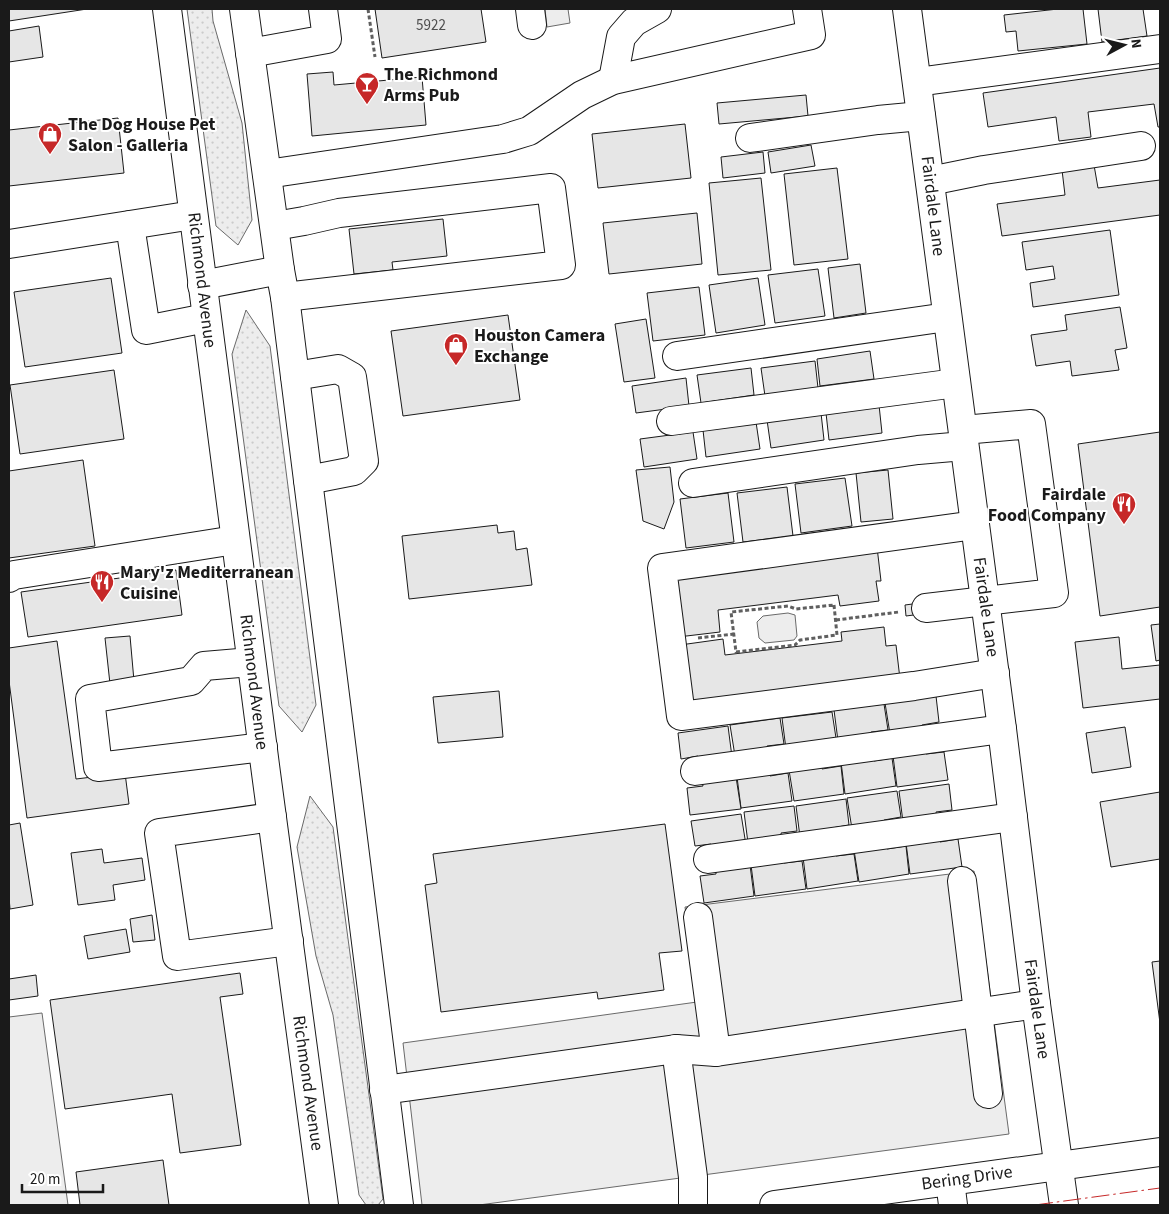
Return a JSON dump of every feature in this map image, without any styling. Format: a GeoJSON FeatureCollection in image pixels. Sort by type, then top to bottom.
{"type":"FeatureCollection","features":[{"type":"Feature","properties":{"kind":"main road","name":"Richmond Avenue"},"geometry":{"type":"LineString","coordinates":[[167,9],[262,746],[324,1205]]}},
{"type":"Feature","properties":{"kind":"main road"},"geometry":{"type":"LineString","coordinates":[[244,9],[295,376],[399,1205]]}},
{"type":"Feature","properties":{"kind":"main road"},"geometry":{"type":"LineString","coordinates":[[250,53],[327,39],[323,9]]}},
{"type":"Feature","properties":{"kind":"main road"},"geometry":{"type":"LineString","coordinates":[[612,80],[621,37],[634,22],[657,9]]}},
{"type":"Feature","properties":{"kind":"main road"},"geometry":{"type":"LineString","coordinates":[[267,174],[503,139],[529,131],[582,95],[612,80],[810,35],[806,9]]}},
{"type":"Feature","properties":{"kind":"main road","name":"Fairdale Lane"},"geometry":{"type":"LineString","coordinates":[[907,9],[995,673],[1036,1004],[1064,1205]]}},
{"type":"Feature","properties":{"kind":"main road"},"geometry":{"type":"LineString","coordinates":[[917,82],[1160,50]]}},
{"type":"Feature","properties":{"kind":"main road"},"geometry":{"type":"LineString","coordinates":[[750,138],[878,120],[921,116]]}},
{"type":"Feature","properties":{"kind":"main road"},"geometry":{"type":"LineString","coordinates":[[930,181],[984,170],[1141,146]]}},
{"type":"Feature","properties":{"kind":"main road"},"geometry":{"type":"LineString","coordinates":[[274,226],[304,222],[339,213],[551,188],[561,265],[284,297]]}},
{"type":"Feature","properties":{"kind":"main road"},"geometry":{"type":"LineString","coordinates":[[9,244],[193,215]]}},
{"type":"Feature","properties":{"kind":"main road"},"geometry":{"type":"LineString","coordinates":[[130,225],[146,330],[206,318]]}},
{"type":"Feature","properties":{"kind":"main road"},"geometry":{"type":"LineString","coordinates":[[202,285],[280,270]]}},
{"type":"Feature","properties":{"kind":"main road"},"geometry":{"type":"LineString","coordinates":[[677,356],[947,317]]}},
{"type":"Feature","properties":{"kind":"main road"},"geometry":{"type":"LineString","coordinates":[[295,376],[338,370],[352,377],[364,461],[354,470],[308,480]]}},
{"type":"Feature","properties":{"kind":"main road"},"geometry":{"type":"LineString","coordinates":[[671,421],[956,383]]}},
{"type":"Feature","properties":{"kind":"main road"},"geometry":{"type":"LineString","coordinates":[[693,483],[918,450],[963,438],[1031,424],[1054,593],[926,608]]}},
{"type":"Feature","properties":{"kind":"main road"},"geometry":{"type":"LineString","coordinates":[[975,525],[662,568],[681,716],[914,686],[995,673]]}},
{"type":"Feature","properties":{"kind":"main road"},"geometry":{"type":"LineString","coordinates":[[9,578],[14,575],[235,540]]}},
{"type":"Feature","properties":{"kind":"main road"},"geometry":{"type":"LineString","coordinates":[[251,662],[204,666],[191,681],[90,699],[98,768],[262,746]]}},
{"type":"Feature","properties":{"kind":"main road"},"geometry":{"type":"LineString","coordinates":[[695,771],[1002,729]]}},
{"type":"Feature","properties":{"kind":"main road"},"geometry":{"type":"LineString","coordinates":[[272,817],[159,833],[176,956],[289,941]]}},
{"type":"Feature","properties":{"kind":"main road"},"geometry":{"type":"LineString","coordinates":[[708,859],[1013,817]]}},
{"type":"Feature","properties":{"kind":"main road"},"geometry":{"type":"LineString","coordinates":[[962,881],[988,1094]]}},
{"type":"Feature","properties":{"kind":"main road"},"geometry":{"type":"LineString","coordinates":[[698,917],[716,1052]]}},
{"type":"Feature","properties":{"kind":"main road"},"geometry":{"type":"LineString","coordinates":[[384,1090],[676,1049],[716,1052],[1036,1004]]}},
{"type":"Feature","properties":{"kind":"main road"},"geometry":{"type":"LineString","coordinates":[[676,1049],[693,1177],[693,1205]]}},
{"type":"Feature","properties":{"kind":"main road","name":"Bering Drive"},"geometry":{"type":"LineString","coordinates":[[774,1205],[952,1193],[1059,1166],[1160,1152]]}},
{"type":"Feature","properties":{"kind":"path"},"geometry":{"type":"LineString","coordinates":[[368,9],[375,57]]}},
{"type":"Feature","properties":{"kind":"path"},"geometry":{"type":"LineString","coordinates":[[834,605],[837,635],[800,640],[795,645],[736,652],[734,634],[731,612],[788,606],[796,609],[834,605]]}},
{"type":"Feature","properties":{"kind":"path"},"geometry":{"type":"LineString","coordinates":[[836,620],[926,608]]}},
{"type":"Feature","properties":{"kind":"path"},"geometry":{"type":"LineString","coordinates":[[672,642],[734,634]]}},
{"type":"Feature","properties":{"kind":"shaded area"},"geometry":{"type":"Polygon","coordinates":[[[187,9],[212,9],[213,21],[242,123],[252,220],[238,245],[216,226],[187,9]]]}},
{"type":"Feature","properties":{"kind":"shaded area"},"geometry":{"type":"Polygon","coordinates":[[[545,9],[568,9],[570,23],[547,27],[545,9]]]}},
{"type":"Feature","properties":{"kind":"shaded area"},"geometry":{"type":"Polygon","coordinates":[[[246,310],[270,346],[316,705],[302,732],[279,706],[232,354],[246,310]]]}},
{"type":"Feature","properties":{"kind":"shaded area"},"geometry":{"type":"Polygon","coordinates":[[[788,613],[795,615],[797,636],[794,640],[765,643],[759,638],[757,622],[763,616],[788,613]]]}},
{"type":"Feature","properties":{"kind":"shaded area"},"geometry":{"type":"Polygon","coordinates":[[[310,796],[333,827],[383,1199],[378,1205],[366,1205],[359,1195],[333,1015],[316,956],[297,847],[310,796]]]}},
{"type":"Feature","properties":{"kind":"shaded area"},"geometry":{"type":"Polygon","coordinates":[[[974,871],[1009,1134],[479,1205],[422,1205],[403,1043],[697,1002],[685,907],[974,871]]]}},
{"type":"Feature","properties":{"kind":"shaded area"},"geometry":{"type":"Polygon","coordinates":[[[42,1013],[68,1205],[9,1205],[9,1017],[42,1013]]]}},
{"type":"Feature","properties":{"kind":"building"},"geometry":{"type":"Polygon","coordinates":[[[9,9],[87,9],[9,21],[9,9]]]}},
{"type":"Feature","properties":{"kind":"building"},"geometry":{"type":"Polygon","coordinates":[[[375,9],[481,9],[486,42],[382,58],[375,9]]]}},
{"type":"Feature","properties":{"kind":"building"},"geometry":{"type":"Polygon","coordinates":[[[1058,9],[1083,9],[1087,44],[1018,51],[1016,31],[1006,32],[1004,15],[1058,9]]]}},
{"type":"Feature","properties":{"kind":"building"},"geometry":{"type":"Polygon","coordinates":[[[1098,9],[1143,9],[1147,36],[1102,42],[1098,9]]]}},
{"type":"Feature","properties":{"kind":"building"},"geometry":{"type":"Polygon","coordinates":[[[39,26],[43,57],[9,62],[9,31],[39,26]]]}},
{"type":"Feature","properties":{"kind":"building"},"geometry":{"type":"Polygon","coordinates":[[[1160,68],[1160,127],[1158,127],[1154,104],[1088,112],[1091,137],[1059,141],[1056,117],[988,127],[983,93],[1160,68]]]}},
{"type":"Feature","properties":{"kind":"building","name":"The Richmond Arms Pub"},"geometry":{"type":"Polygon","coordinates":[[[333,72],[334,85],[422,77],[426,125],[312,136],[307,74],[333,72]]]}},
{"type":"Feature","properties":{"kind":"building"},"geometry":{"type":"Polygon","coordinates":[[[806,95],[808,116],[719,124],[717,103],[806,95]]]}},
{"type":"Feature","properties":{"kind":"building"},"geometry":{"type":"Polygon","coordinates":[[[118,118],[124,173],[9,186],[9,130],[118,118]]]}},
{"type":"Feature","properties":{"kind":"building"},"geometry":{"type":"Polygon","coordinates":[[[685,124],[691,178],[598,188],[592,134],[685,124]]]}},
{"type":"Feature","properties":{"kind":"building"},"geometry":{"type":"Polygon","coordinates":[[[811,145],[815,166],[771,173],[768,152],[811,145]]]}},
{"type":"Feature","properties":{"kind":"building"},"geometry":{"type":"Polygon","coordinates":[[[763,152],[765,173],[723,178],[721,157],[763,152]]]}},
{"type":"Feature","properties":{"kind":"building"},"geometry":{"type":"Polygon","coordinates":[[[1094,165],[1098,188],[1160,180],[1160,215],[1002,236],[997,204],[1065,195],[1062,170],[1094,165]]]}},
{"type":"Feature","properties":{"kind":"building"},"geometry":{"type":"Polygon","coordinates":[[[837,168],[848,259],[794,265],[784,174],[837,168]]]}},
{"type":"Feature","properties":{"kind":"building"},"geometry":{"type":"Polygon","coordinates":[[[761,178],[771,270],[718,275],[709,183],[761,178]]]}},
{"type":"Feature","properties":{"kind":"building"},"geometry":{"type":"Polygon","coordinates":[[[697,213],[702,264],[609,274],[603,223],[697,213]]]}},
{"type":"Feature","properties":{"kind":"building"},"geometry":{"type":"Polygon","coordinates":[[[443,219],[447,256],[392,262],[393,270],[354,274],[349,229],[443,219]]]}},
{"type":"Feature","properties":{"kind":"building"},"geometry":{"type":"Polygon","coordinates":[[[1110,230],[1119,295],[1033,307],[1030,283],[1055,279],[1053,266],[1026,270],[1022,242],[1110,230]]]}},
{"type":"Feature","properties":{"kind":"building"},"geometry":{"type":"Polygon","coordinates":[[[860,264],[866,313],[834,318],[828,268],[860,264]]]}},
{"type":"Feature","properties":{"kind":"building"},"geometry":{"type":"Polygon","coordinates":[[[818,269],[825,316],[775,323],[768,275],[818,269]]]}},
{"type":"Feature","properties":{"kind":"building"},"geometry":{"type":"Polygon","coordinates":[[[111,278],[122,353],[25,367],[14,292],[111,278]]]}},
{"type":"Feature","properties":{"kind":"building"},"geometry":{"type":"Polygon","coordinates":[[[758,278],[765,325],[716,333],[709,285],[758,278]]]}},
{"type":"Feature","properties":{"kind":"building"},"geometry":{"type":"Polygon","coordinates":[[[699,287],[705,335],[653,341],[647,293],[699,287]]]}},
{"type":"Feature","properties":{"kind":"building"},"geometry":{"type":"Polygon","coordinates":[[[1120,307],[1127,348],[1115,350],[1119,370],[1072,376],[1070,361],[1036,366],[1031,335],[1067,330],[1065,315],[1120,307]]]}},
{"type":"Feature","properties":{"kind":"building","name":"Houston Camera Exchange"},"geometry":{"type":"Polygon","coordinates":[[[508,315],[520,400],[403,416],[391,331],[508,315]]]}},
{"type":"Feature","properties":{"kind":"building"},"geometry":{"type":"Polygon","coordinates":[[[646,319],[655,378],[624,382],[615,324],[646,319]]]}},
{"type":"Feature","properties":{"kind":"building"},"geometry":{"type":"Polygon","coordinates":[[[870,351],[874,379],[820,386],[817,359],[870,351]]]}},
{"type":"Feature","properties":{"kind":"building"},"geometry":{"type":"Polygon","coordinates":[[[815,361],[818,388],[765,396],[761,368],[815,361]]]}},
{"type":"Feature","properties":{"kind":"building"},"geometry":{"type":"Polygon","coordinates":[[[751,368],[754,395],[701,403],[697,375],[751,368]]]}},
{"type":"Feature","properties":{"kind":"building"},"geometry":{"type":"Polygon","coordinates":[[[114,370],[124,439],[20,454],[10,385],[114,370]]]}},
{"type":"Feature","properties":{"kind":"building"},"geometry":{"type":"Polygon","coordinates":[[[686,378],[689,406],[636,413],[632,386],[686,378]]]}},
{"type":"Feature","properties":{"kind":"building"},"geometry":{"type":"Polygon","coordinates":[[[879,405],[882,433],[829,440],[826,413],[879,405]]]}},
{"type":"Feature","properties":{"kind":"building"},"geometry":{"type":"Polygon","coordinates":[[[821,413],[824,440],[771,448],[767,420],[821,413]]]}},
{"type":"Feature","properties":{"kind":"building"},"geometry":{"type":"Polygon","coordinates":[[[756,422],[760,449],[706,457],[703,430],[756,422]]]}},
{"type":"Feature","properties":{"kind":"building"},"geometry":{"type":"Polygon","coordinates":[[[693,432],[697,459],[644,467],[640,439],[693,432]]]}},
{"type":"Feature","properties":{"kind":"building","name":"Fairdale Food Company"},"geometry":{"type":"Polygon","coordinates":[[[1160,432],[1160,607],[1100,616],[1078,444],[1160,432]]]}},
{"type":"Feature","properties":{"kind":"building"},"geometry":{"type":"Polygon","coordinates":[[[83,460],[95,546],[9,558],[9,471],[83,460]]]}},
{"type":"Feature","properties":{"kind":"building"},"geometry":{"type":"Polygon","coordinates":[[[670,467],[674,502],[664,529],[643,521],[636,470],[670,467]]]}},
{"type":"Feature","properties":{"kind":"building"},"geometry":{"type":"Polygon","coordinates":[[[888,470],[893,519],[861,522],[856,473],[888,470]]]}},
{"type":"Feature","properties":{"kind":"building"},"geometry":{"type":"Polygon","coordinates":[[[845,478],[852,526],[801,533],[795,484],[845,478]]]}},
{"type":"Feature","properties":{"kind":"building"},"geometry":{"type":"Polygon","coordinates":[[[787,487],[793,536],[743,542],[737,493],[787,487]]]}},
{"type":"Feature","properties":{"kind":"building"},"geometry":{"type":"Polygon","coordinates":[[[728,493],[734,542],[686,548],[680,499],[728,493]]]}},
{"type":"Feature","properties":{"kind":"building"},"geometry":{"type":"Polygon","coordinates":[[[497,525],[498,533],[514,531],[516,550],[527,548],[532,585],[409,599],[402,536],[497,525]]]}},
{"type":"Feature","properties":{"kind":"building"},"geometry":{"type":"Polygon","coordinates":[[[877,547],[881,581],[876,581],[879,601],[840,606],[838,595],[718,610],[720,632],[678,637],[670,574],[877,547]]]}},
{"type":"Feature","properties":{"kind":"building","name":"Mary'z Mediterranean Cuisine"},"geometry":{"type":"Polygon","coordinates":[[[176,570],[182,615],[28,637],[21,592],[176,570]]]}},
{"type":"Feature","properties":{"kind":"building"},"geometry":{"type":"Polygon","coordinates":[[[920,603],[921,614],[906,616],[905,605],[920,603]]]}},
{"type":"Feature","properties":{"kind":"building"},"geometry":{"type":"Polygon","coordinates":[[[1160,624],[1160,660],[1156,661],[1151,625],[1160,624]]]}},
{"type":"Feature","properties":{"kind":"building"},"geometry":{"type":"Polygon","coordinates":[[[884,627],[886,646],[896,645],[900,679],[687,706],[680,645],[723,639],[725,655],[842,641],[841,632],[884,627]]]}},
{"type":"Feature","properties":{"kind":"building"},"geometry":{"type":"Polygon","coordinates":[[[130,636],[134,681],[110,684],[105,638],[130,636]]]}},
{"type":"Feature","properties":{"kind":"building"},"geometry":{"type":"Polygon","coordinates":[[[1119,637],[1122,669],[1160,665],[1160,699],[1083,708],[1075,642],[1119,637]]]}},
{"type":"Feature","properties":{"kind":"building"},"geometry":{"type":"Polygon","coordinates":[[[57,641],[76,779],[125,773],[129,804],[27,818],[9,681],[9,648],[57,641]]]}},
{"type":"Feature","properties":{"kind":"building"},"geometry":{"type":"Polygon","coordinates":[[[499,691],[503,737],[438,743],[433,697],[499,691]]]}},
{"type":"Feature","properties":{"kind":"building"},"geometry":{"type":"Polygon","coordinates":[[[936,696],[939,722],[922,725],[923,730],[890,734],[885,703],[936,696]]]}},
{"type":"Feature","properties":{"kind":"building"},"geometry":{"type":"Polygon","coordinates":[[[884,704],[888,730],[871,732],[871,737],[838,741],[834,710],[884,704]]]}},
{"type":"Feature","properties":{"kind":"building"},"geometry":{"type":"Polygon","coordinates":[[[832,712],[836,738],[819,740],[820,745],[786,749],[782,718],[832,712]]]}},
{"type":"Feature","properties":{"kind":"building"},"geometry":{"type":"Polygon","coordinates":[[[780,718],[784,744],[767,746],[768,751],[735,756],[730,725],[780,718]]]}},
{"type":"Feature","properties":{"kind":"building"},"geometry":{"type":"Polygon","coordinates":[[[728,726],[732,757],[699,762],[698,756],[681,759],[678,733],[728,726]]]}},
{"type":"Feature","properties":{"kind":"building"},"geometry":{"type":"Polygon","coordinates":[[[1125,727],[1131,767],[1092,773],[1086,733],[1125,727]]]}},
{"type":"Feature","properties":{"kind":"building"},"geometry":{"type":"Polygon","coordinates":[[[926,751],[926,754],[944,752],[948,780],[897,787],[893,756],[926,751]]]}},
{"type":"Feature","properties":{"kind":"building"},"geometry":{"type":"Polygon","coordinates":[[[873,758],[874,761],[892,758],[896,786],[845,794],[841,762],[873,758]]]}},
{"type":"Feature","properties":{"kind":"building"},"geometry":{"type":"Polygon","coordinates":[[[822,765],[822,769],[841,766],[844,794],[794,801],[789,770],[822,765]]]}},
{"type":"Feature","properties":{"kind":"building"},"geometry":{"type":"Polygon","coordinates":[[[770,772],[770,776],[788,773],[792,801],[741,808],[737,777],[770,772]]]}},
{"type":"Feature","properties":{"kind":"building"},"geometry":{"type":"Polygon","coordinates":[[[736,777],[741,809],[690,815],[687,788],[703,786],[702,781],[736,777]]]}},
{"type":"Feature","properties":{"kind":"building"},"geometry":{"type":"Polygon","coordinates":[[[949,784],[952,810],[936,812],[937,818],[903,822],[899,791],[949,784]]]}},
{"type":"Feature","properties":{"kind":"building"},"geometry":{"type":"Polygon","coordinates":[[[897,791],[901,817],[884,820],[885,825],[852,829],[847,798],[897,791]]]}},
{"type":"Feature","properties":{"kind":"building"},"geometry":{"type":"Polygon","coordinates":[[[1160,792],[1160,859],[1111,867],[1100,802],[1160,792]]]}},
{"type":"Feature","properties":{"kind":"building"},"geometry":{"type":"Polygon","coordinates":[[[846,799],[849,825],[832,828],[833,833],[800,837],[796,806],[846,799]]]}},
{"type":"Feature","properties":{"kind":"building"},"geometry":{"type":"Polygon","coordinates":[[[794,806],[797,831],[781,833],[782,839],[748,843],[744,812],[794,806]]]}},
{"type":"Feature","properties":{"kind":"building"},"geometry":{"type":"Polygon","coordinates":[[[741,814],[746,845],[712,849],[711,844],[695,846],[691,821],[741,814]]]}},
{"type":"Feature","properties":{"kind":"building"},"geometry":{"type":"Polygon","coordinates":[[[20,823],[33,905],[10,909],[9,825],[20,823]]]}},
{"type":"Feature","properties":{"kind":"building"},"geometry":{"type":"Polygon","coordinates":[[[665,824],[682,951],[659,953],[664,990],[598,999],[597,992],[441,1012],[425,885],[437,883],[433,854],[665,824]]]}},
{"type":"Feature","properties":{"kind":"building"},"geometry":{"type":"Polygon","coordinates":[[[939,839],[940,842],[958,839],[962,867],[910,874],[906,843],[939,839]]]}},
{"type":"Feature","properties":{"kind":"building"},"geometry":{"type":"Polygon","coordinates":[[[887,845],[887,849],[906,846],[909,874],[859,882],[854,850],[887,845]]]}},
{"type":"Feature","properties":{"kind":"building"},"geometry":{"type":"Polygon","coordinates":[[[102,849],[104,863],[142,858],[145,880],[113,885],[115,900],[78,905],[71,853],[102,849]]]}},
{"type":"Feature","properties":{"kind":"building"},"geometry":{"type":"Polygon","coordinates":[[[836,853],[836,856],[854,854],[858,881],[807,889],[803,857],[836,853]]]}},
{"type":"Feature","properties":{"kind":"building"},"geometry":{"type":"Polygon","coordinates":[[[783,860],[784,863],[802,861],[806,889],[755,896],[751,865],[783,860]]]}},
{"type":"Feature","properties":{"kind":"building"},"geometry":{"type":"Polygon","coordinates":[[[750,865],[754,896],[704,903],[700,876],[716,874],[716,869],[750,865]]]}},
{"type":"Feature","properties":{"kind":"building"},"geometry":{"type":"Polygon","coordinates":[[[152,915],[155,940],[133,942],[130,919],[152,915]]]}},
{"type":"Feature","properties":{"kind":"building"},"geometry":{"type":"Polygon","coordinates":[[[126,929],[130,952],[88,959],[84,936],[126,929]]]}},
{"type":"Feature","properties":{"kind":"building"},"geometry":{"type":"Polygon","coordinates":[[[1160,961],[1160,1023],[1152,962],[1160,961]]]}},
{"type":"Feature","properties":{"kind":"building"},"geometry":{"type":"Polygon","coordinates":[[[240,973],[243,994],[220,997],[241,1145],[180,1153],[172,1094],[65,1109],[50,1000],[240,973]]]}},
{"type":"Feature","properties":{"kind":"building"},"geometry":{"type":"Polygon","coordinates":[[[36,975],[38,996],[9,1000],[9,979],[36,975]]]}},
{"type":"Feature","properties":{"kind":"building"},"geometry":{"type":"Polygon","coordinates":[[[163,1160],[169,1205],[80,1205],[76,1172],[163,1160]]]}},
{"type":"Feature","properties":{"kind":"power"},"geometry":{"type":"LineString","coordinates":[[1035,1205],[1160,1188]]}},
{"type":"Feature","properties":{"kind":"place","name":"The Richmond Arms Pub"},"geometry":{"type":"Point","coordinates":[367,105]}},
{"type":"Feature","properties":{"kind":"place","name":"The Dog House Pet Salon - Galleria"},"geometry":{"type":"Point","coordinates":[50,155]}},
{"type":"Feature","properties":{"kind":"place","name":"Houston Camera Exchange"},"geometry":{"type":"Point","coordinates":[456,366]}},
{"type":"Feature","properties":{"kind":"place","name":"Fairdale Food Company"},"geometry":{"type":"Point","coordinates":[1124,525]}},
{"type":"Feature","properties":{"kind":"place","name":"Mary'z Mediterranean Cuisine"},"geometry":{"type":"Point","coordinates":[102,603]}}]}
